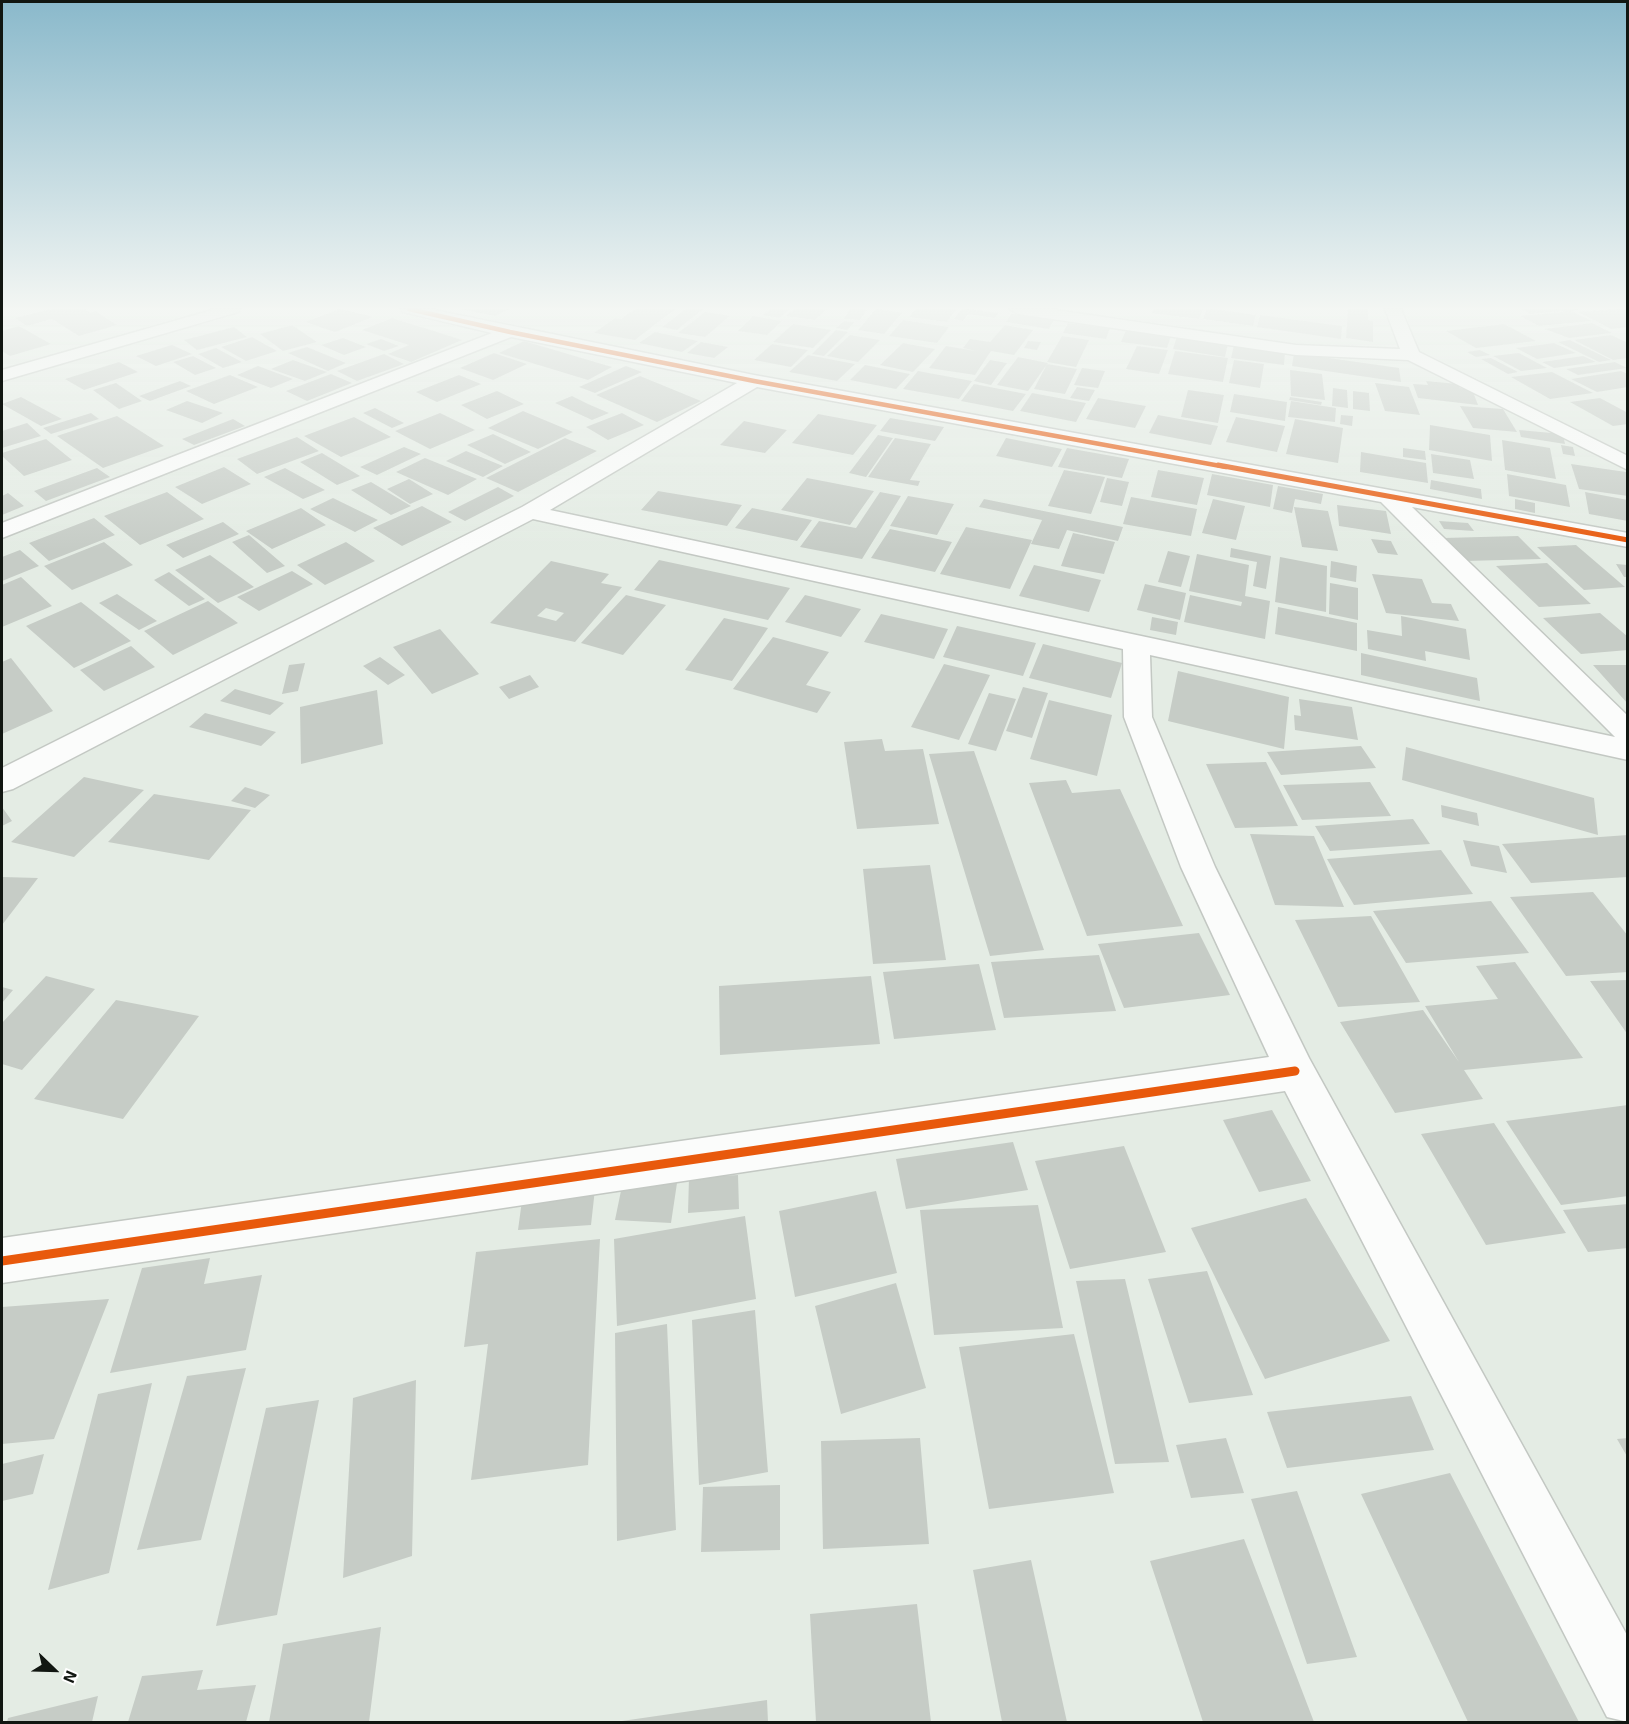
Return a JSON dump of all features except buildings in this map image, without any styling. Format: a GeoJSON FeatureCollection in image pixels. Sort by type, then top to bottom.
{"type":"FeatureCollection","features":[{"type":"Feature","properties":{"kind":"street"},"geometry":{"type":"LineString","coordinates":[[2,531],[363,389]]}},
{"type":"Feature","properties":{"kind":"street"},"geometry":{"type":"LineString","coordinates":[[2,781],[530,512],[739,389]]}},
{"type":"Feature","properties":{"kind":"street"},"geometry":{"type":"LineString","coordinates":[[800,389],[1628,540]]}},
{"type":"Feature","properties":{"kind":"street"},"geometry":{"type":"LineString","coordinates":[[1480,389],[1628,464]]}},
{"type":"Feature","properties":{"kind":"street"},"geometry":{"type":"LineString","coordinates":[[1388,496],[1628,733]]}},
{"type":"Feature","properties":{"kind":"street"},"geometry":{"type":"LineString","coordinates":[[530,512],[1628,750]]}},
{"type":"Feature","properties":{"kind":"street"},"geometry":{"type":"LineString","coordinates":[[1136,643],[1138,717],[1198,867],[1295,1071],[1628,1696]]}},
{"type":"Feature","properties":{"kind":"street"},"geometry":{"type":"LineString","coordinates":[[2,1262],[1295,1071]]}},
{"type":"Feature","properties":{"kind":"cycle path"},"geometry":{"type":"LineString","coordinates":[[800,389],[1628,540]]}},
{"type":"Feature","properties":{"kind":"cycle path"},"geometry":{"type":"LineString","coordinates":[[2,1261],[1295,1071]]}}]}
